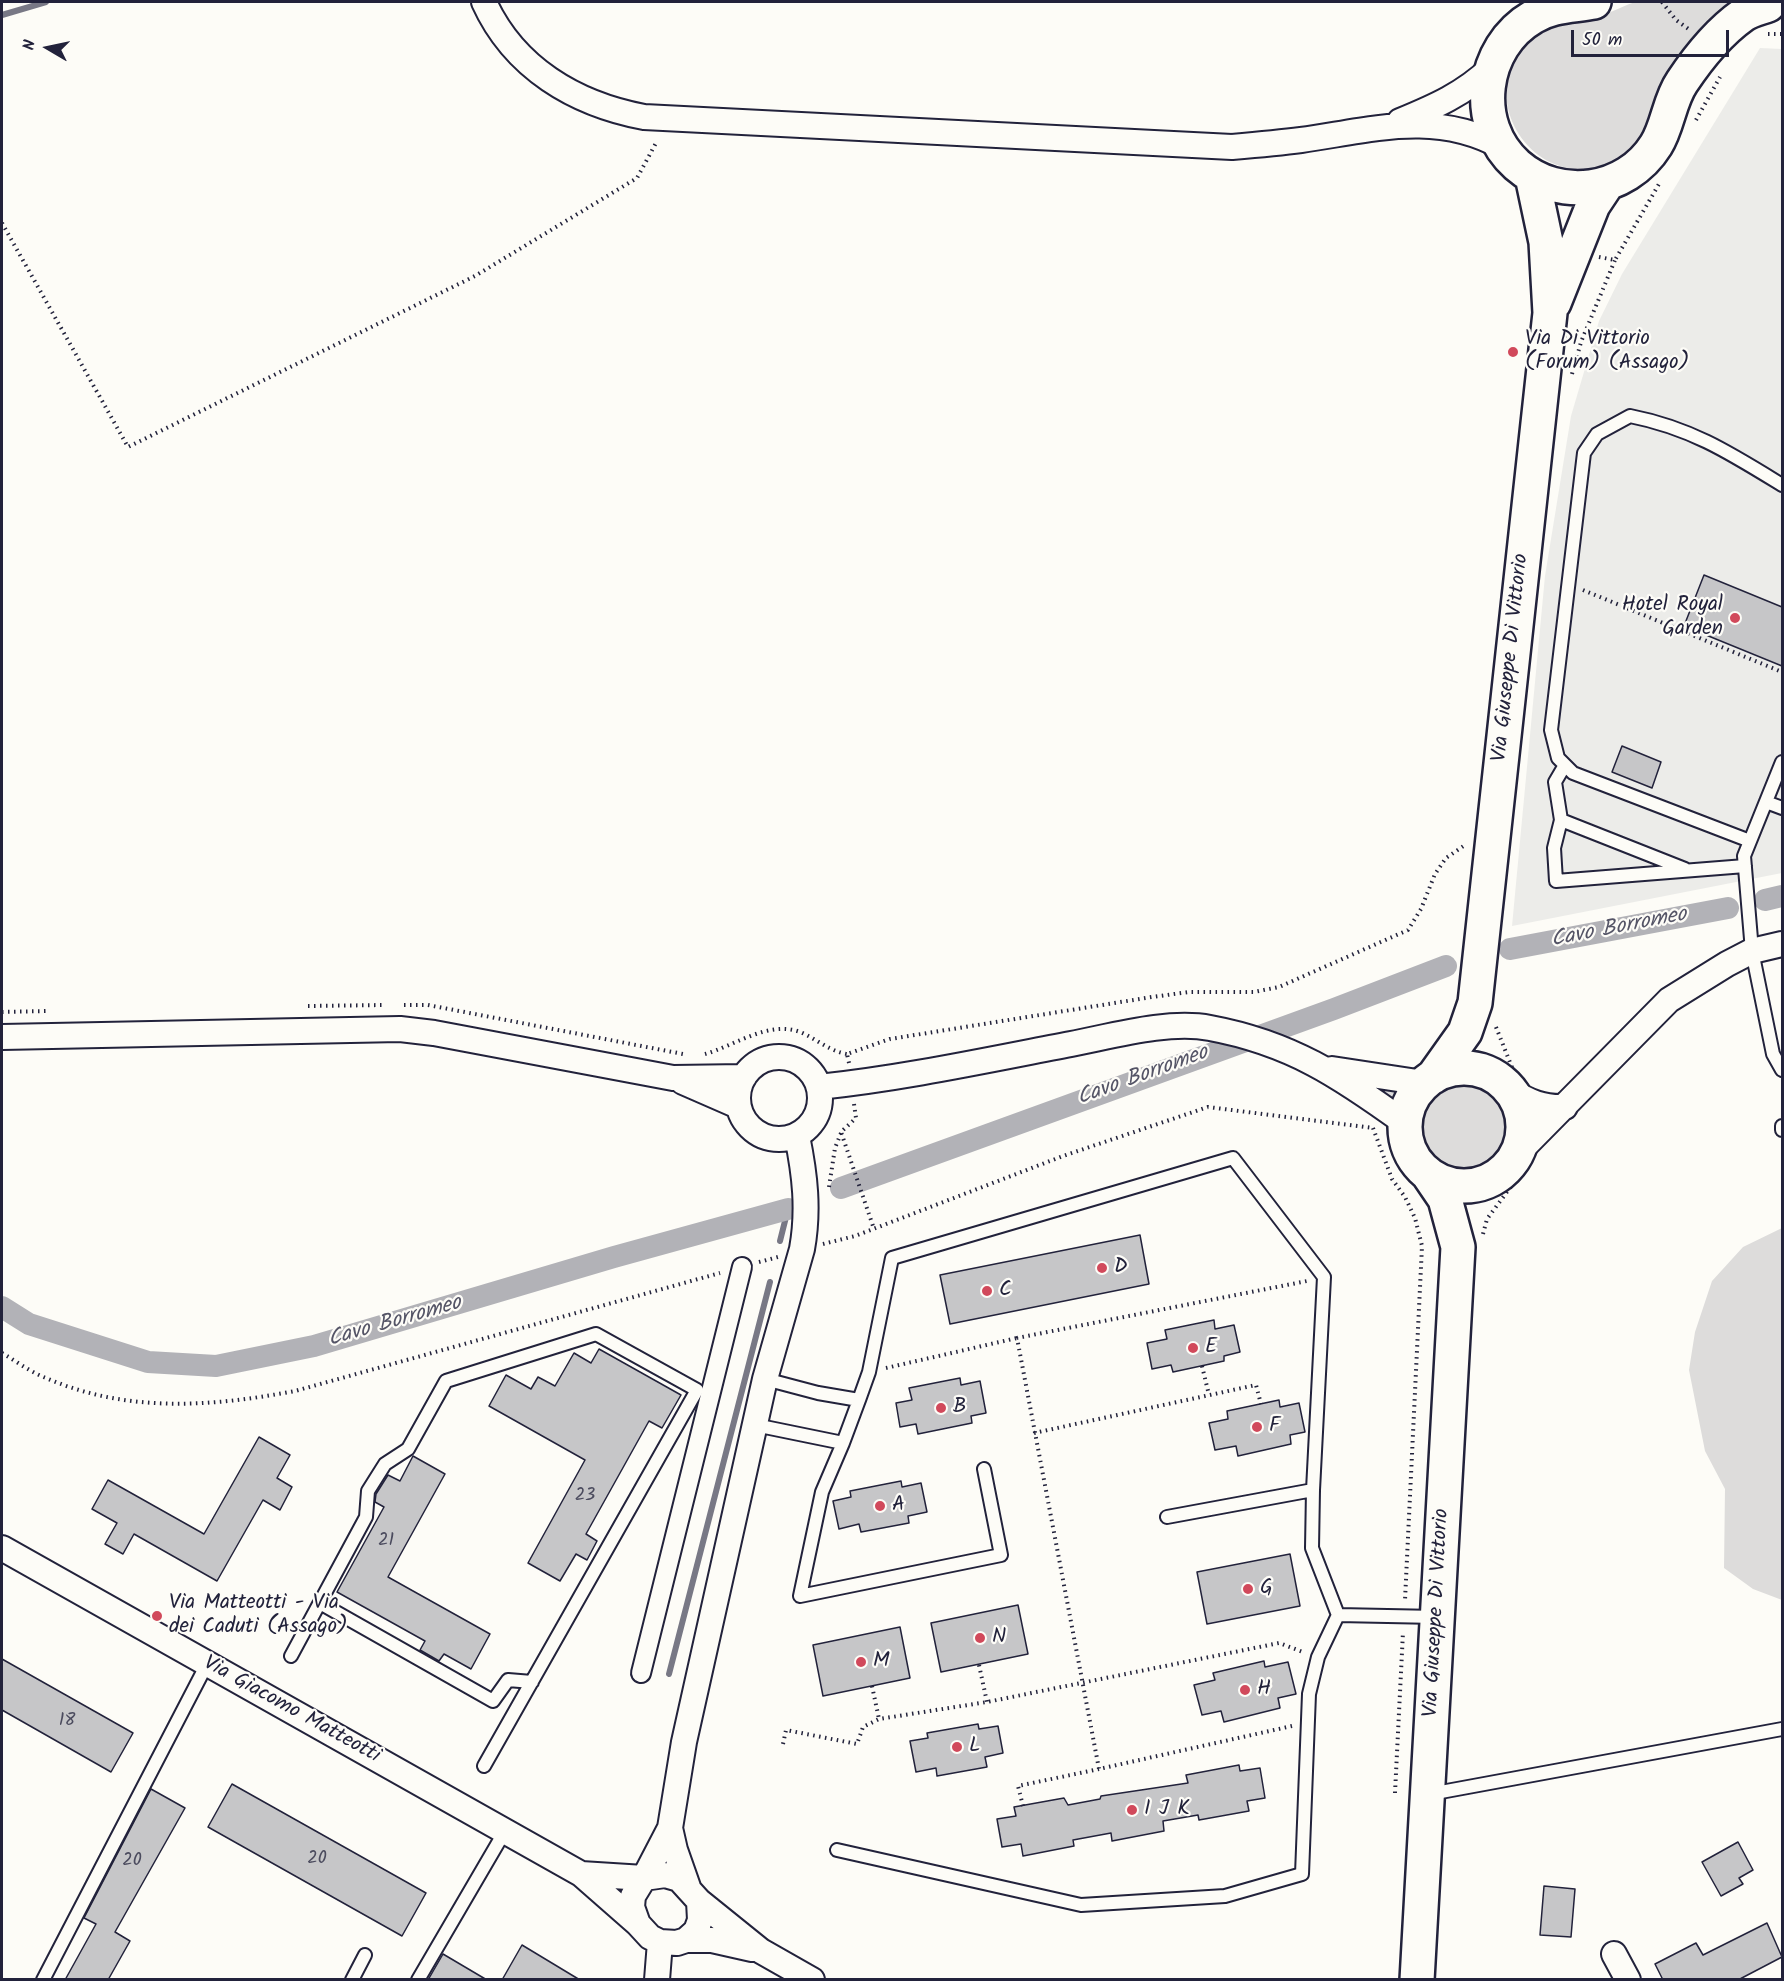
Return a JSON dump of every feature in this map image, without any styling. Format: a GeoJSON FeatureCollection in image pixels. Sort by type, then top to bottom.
{"type":"FeatureCollection","features":[{"type":"Feature","properties":{"kind":"main road"},"geometry":{"type":"LineString","coordinates":[[1594,2],[1526,11],[1502,46],[1491,68],[1487,107],[1495,135],[1502,147],[1518,166],[1532,176],[1566,188],[1592,188],[1607,184],[1634,170],[1657,144],[1681,84],[1710,45],[1744,13],[1770,5]]}},
{"type":"Feature","properties":{"kind":"main road","name":"Via Giuseppe Di Vittorio"},"geometry":{"type":"LineString","coordinates":[[1485,1011],[1550,313],[1546,242],[1532,176]]}},
{"type":"Feature","properties":{"kind":"main road","name":"Via Giuseppe Di Vittorio"},"geometry":{"type":"LineString","coordinates":[[1550,313],[1593,205],[1607,184]]}},
{"type":"Feature","properties":{"kind":"main road"},"geometry":{"type":"LineString","coordinates":[[1485,1011],[1482,1042],[1510,1083],[1518,1102],[1523,1121],[1522,1137],[1512,1167],[1481,1184],[1461,1187],[1446,1184],[1428,1174],[1411,1154],[1405,1123],[1411,1100],[1465,1032],[1485,1011]]}},
{"type":"Feature","properties":{"kind":"main road"},"geometry":{"type":"LineString","coordinates":[[1429,1080],[1450,1070],[1472,1069],[1510,1083]]}},
{"type":"Feature","properties":{"kind":"main road","name":"Via Giuseppe Di Vittorio"},"geometry":{"type":"LineString","coordinates":[[1417,1980],[1438,1617],[1470,1243],[1481,1200],[1512,1167]]}},
{"type":"Feature","properties":{"kind":"main road","name":"Via Giuseppe Di Vittorio"},"geometry":{"type":"LineString","coordinates":[[1428,1174],[1470,1243]]}},
{"type":"Feature","properties":{"kind":"street"},"geometry":{"type":"LineString","coordinates":[[484,2],[505,39],[546,77],[576,97],[601,107],[644,117],[1232,147],[1300,140],[1392,125],[1448,127],[1479,134],[1502,147]]}},
{"type":"Feature","properties":{"kind":"street"},"geometry":{"type":"LineString","coordinates":[[1392,125],[1442,104],[1471,87],[1491,68]]}},
{"type":"Feature","properties":{"kind":"street"},"geometry":{"type":"LineString","coordinates":[[1512,1167],[1565,1107],[1669,1000],[1752,951],[1782,944]]}},
{"type":"Feature","properties":{"kind":"street"},"geometry":{"type":"LineString","coordinates":[[819,1088],[1148,1029],[1210,1028],[1295,1053],[1327,1068],[1405,1123]]}},
{"type":"Feature","properties":{"kind":"street"},"geometry":{"type":"LineString","coordinates":[[2,1037],[400,1029],[434,1033],[674,1078],[744,1077]]}},
{"type":"Feature","properties":{"kind":"street"},"geometry":{"type":"LineString","coordinates":[[778,1057],[792,1059],[804,1065],[813,1075],[819,1088],[821,1102],[817,1116],[809,1128],[797,1136],[773,1140],[760,1136],[750,1128],[738,1106],[738,1096],[744,1077],[753,1066],[764,1059],[778,1057]]}},
{"type":"Feature","properties":{"kind":"street"},"geometry":{"type":"LineString","coordinates":[[1327,1068],[1429,1080]]}},
{"type":"Feature","properties":{"kind":"street"},"geometry":{"type":"LineString","coordinates":[[674,1078],[738,1106]]}},
{"type":"Feature","properties":{"kind":"street"},"geometry":{"type":"LineString","coordinates":[[1510,1083],[1529,1102],[1547,1108],[1565,1107]]}},
{"type":"Feature","properties":{"kind":"street"},"geometry":{"type":"LineString","coordinates":[[761,1951],[712,1940],[660,1942],[650,1937],[638,1923],[632,1907],[633,1896],[645,1878],[670,1828],[684,1742],[765,1379],[802,1250],[806,1229],[806,1183],[797,1136]]}},
{"type":"Feature","properties":{"kind":"street"},"geometry":{"type":"LineString","coordinates":[[641,1672],[742,1267]]}},
{"type":"Feature","properties":{"kind":"street","name":"Via Giacomo Matteotti"},"geometry":{"type":"LineString","coordinates":[[2,1548],[581,1874],[638,1923]]}},
{"type":"Feature","properties":{"kind":"street"},"geometry":{"type":"LineString","coordinates":[[670,1828],[675,1850],[694,1894],[700,1920],[696,1931],[686,1940]]}},
{"type":"Feature","properties":{"kind":"street","name":"Via Giacomo Matteotti"},"geometry":{"type":"LineString","coordinates":[[581,1874],[645,1878]]}},
{"type":"Feature","properties":{"kind":"street"},"geometry":{"type":"LineString","coordinates":[[645,1878],[665,1875],[679,1879],[761,1951],[812,1980]]}},
{"type":"Feature","properties":{"kind":"street"},"geometry":{"type":"LineString","coordinates":[[657,1980],[660,1942]]}},
{"type":"Feature","properties":{"kind":"street"},"geometry":{"type":"LineString","coordinates":[[1614,1954],[1628,1980]]}},
{"type":"Feature","properties":{"kind":"lane"},"geometry":{"type":"LineString","coordinates":[[1750,841],[1573,773],[1558,758],[1551,730],[1584,453],[1597,434],[1630,416],[1668,424],[1728,452],[1782,485]]}},
{"type":"Feature","properties":{"kind":"lane"},"geometry":{"type":"LineString","coordinates":[[1782,762],[1744,855],[1752,951],[1773,1054],[1782,1070]]}},
{"type":"Feature","properties":{"kind":"lane"},"geometry":{"type":"LineString","coordinates":[[1565,765],[1555,782],[1561,820],[1554,848],[1556,881],[1744,866]]}},
{"type":"Feature","properties":{"kind":"lane"},"geometry":{"type":"LineString","coordinates":[[1766,802],[1782,808]]}},
{"type":"Feature","properties":{"kind":"lane"},"geometry":{"type":"LineString","coordinates":[[1561,820],[1689,871]]}},
{"type":"Feature","properties":{"kind":"lane"},"geometry":{"type":"LineString","coordinates":[[837,1850],[1080,1905],[1225,1896],[1302,1875],[1309,1694],[1318,1657],[1338,1615],[1312,1548],[1324,1277],[1233,1158],[892,1258],[868,1372],[843,1443],[822,1492],[800,1596],[1001,1555],[984,1469]]}},
{"type":"Feature","properties":{"kind":"lane"},"geometry":{"type":"LineString","coordinates":[[291,1656],[366,1517],[368,1491],[385,1464],[408,1449],[446,1381],[596,1334],[697,1390],[484,1766]]}},
{"type":"Feature","properties":{"kind":"lane"},"geometry":{"type":"LineString","coordinates":[[765,1379],[827,1395],[859,1400]]}},
{"type":"Feature","properties":{"kind":"lane"},"geometry":{"type":"LineString","coordinates":[[755,1425],[818,1436],[843,1443]]}},
{"type":"Feature","properties":{"kind":"lane"},"geometry":{"type":"LineString","coordinates":[[1167,1517],[1313,1490]]}},
{"type":"Feature","properties":{"kind":"lane"},"geometry":{"type":"LineString","coordinates":[[320,1603],[493,1701],[508,1680],[532,1682]]}},
{"type":"Feature","properties":{"kind":"lane"},"geometry":{"type":"LineString","coordinates":[[1338,1615],[1438,1617]]}},
{"type":"Feature","properties":{"kind":"lane"},"geometry":{"type":"LineString","coordinates":[[43,1980],[207,1664]]}},
{"type":"Feature","properties":{"kind":"lane"},"geometry":{"type":"LineString","coordinates":[[1429,1794],[1782,1729]]}},
{"type":"Feature","properties":{"kind":"lane"},"geometry":{"type":"LineString","coordinates":[[418,1980],[505,1832]]}},
{"type":"Feature","properties":{"kind":"lane"},"geometry":{"type":"LineString","coordinates":[[352,1980],[365,1955]]}},
{"type":"Feature","properties":{"kind":"path"},"geometry":{"type":"LineString","coordinates":[[645,141],[668,142]]}},
{"type":"Feature","properties":{"kind":"path"},"geometry":{"type":"LineString","coordinates":[[2,223],[128,447],[475,276],[637,178],[656,142]]}},
{"type":"Feature","properties":{"kind":"path"},"geometry":{"type":"LineString","coordinates":[[1569,384],[1581,342],[1615,260]]}},
{"type":"Feature","properties":{"kind":"path"},"geometry":{"type":"LineString","coordinates":[[1569,584],[1782,672]]}},
{"type":"Feature","properties":{"kind":"path"},"geometry":{"type":"LineString","coordinates":[[828,1196],[830,1172],[841,1132],[856,1118],[847,1054],[891,1039],[1152,997],[1189,993],[1254,992],[1279,987],[1408,930],[1435,874],[1446,858],[1471,841],[1470,853]]}},
{"type":"Feature","properties":{"kind":"path"},"geometry":{"type":"LineString","coordinates":[[1485,1011],[1503,1049],[1510,1083]]}},
{"type":"Feature","properties":{"kind":"path"},"geometry":{"type":"LineString","coordinates":[[1369,1096],[1363,1108],[1392,1179],[1405,1197],[1415,1218],[1422,1246],[1395,1793]]}},
{"type":"Feature","properties":{"kind":"path"},"geometry":{"type":"LineString","coordinates":[[2,1353],[45,1378],[97,1395],[145,1404],[200,1405],[248,1400],[295,1390],[826,1244],[874,1229],[1063,1156],[1208,1107],[1373,1128]]}},
{"type":"Feature","properties":{"kind":"path"},"geometry":{"type":"LineString","coordinates":[[841,1132],[874,1229]]}},
{"type":"Feature","properties":{"kind":"path"},"geometry":{"type":"LineString","coordinates":[[1470,1243],[1509,1186],[1512,1167]]}},
{"type":"Feature","properties":{"kind":"path"},"geometry":{"type":"LineString","coordinates":[[826,1232],[826,1244]]}},
{"type":"Feature","properties":{"kind":"path"},"geometry":{"type":"LineString","coordinates":[[868,1372],[1017,1338],[1324,1277]]}},
{"type":"Feature","properties":{"kind":"path"},"geometry":{"type":"LineString","coordinates":[[1017,1338],[1099,1769]]}},
{"type":"Feature","properties":{"kind":"path"},"geometry":{"type":"LineString","coordinates":[[1202,1366],[1209,1395]]}},
{"type":"Feature","properties":{"kind":"path"},"geometry":{"type":"LineString","coordinates":[[1034,1433],[1256,1385],[1261,1404]]}},
{"type":"Feature","properties":{"kind":"path"},"geometry":{"type":"LineString","coordinates":[[783,1744],[786,1730],[857,1744],[863,1727],[879,1719],[987,1702],[1279,1643],[1318,1657]]}},
{"type":"Feature","properties":{"kind":"path"},"geometry":{"type":"LineString","coordinates":[[979,1665],[987,1702]]}},
{"type":"Feature","properties":{"kind":"path"},"geometry":{"type":"LineString","coordinates":[[872,1686],[879,1719]]}},
{"type":"Feature","properties":{"kind":"path"},"geometry":{"type":"LineString","coordinates":[[1023,1806],[1018,1786],[1307,1723]]}},
{"type":"Feature","properties":{"kind":"shaded area"},"geometry":{"type":"Polygon","coordinates":[[[1635,2],[1735,3],[1638,143],[1613,161],[1595,168],[1572,169],[1551,163],[1534,151],[1520,135],[1510,117],[1506,96],[1509,75],[1518,54],[1529,37],[1550,24],[1605,14],[1635,2]]]}},
{"type":"Feature","properties":{"kind":"shaded area"},"geometry":{"type":"Polygon","coordinates":[[[1760,48],[1782,49],[1782,873],[1512,926],[1545,576],[1571,416],[1599,321],[1622,274],[1760,48]]]}},
{"type":"Feature","properties":{"kind":"shaded area"},"geometry":{"type":"Polygon","coordinates":[[[1464,1081],[1482,1085],[1496,1095],[1506,1109],[1510,1127],[1506,1145],[1496,1159],[1482,1169],[1464,1173],[1446,1169],[1432,1159],[1422,1145],[1418,1127],[1422,1109],[1432,1095],[1446,1085],[1464,1081]]]}},
{"type":"Feature","properties":{"kind":"shaded area"},"geometry":{"type":"Polygon","coordinates":[[[1381,1084],[1403,1088],[1395,1106],[1377,1092],[1381,1084]]]}},
{"type":"Feature","properties":{"kind":"shaded area"},"geometry":{"type":"Polygon","coordinates":[[[1782,1228],[1782,1600],[1753,1589],[1724,1568],[1725,1489],[1705,1451],[1689,1370],[1695,1332],[1712,1281],[1743,1247],[1782,1228]]]}},
{"type":"Feature","properties":{"kind":"building","name":"Hotel Royal Garden"},"geometry":{"type":"Polygon","coordinates":[[[1704,575],[1782,607],[1782,666],[1684,626],[1704,575]]]}},
{"type":"Feature","properties":{"kind":"building"},"geometry":{"type":"Polygon","coordinates":[[[1622,746],[1661,762],[1652,788],[1612,772],[1622,746]]]}},
{"type":"Feature","properties":{"kind":"building"},"geometry":{"type":"Polygon","coordinates":[[[1140,1235],[1149,1284],[950,1324],[940,1275],[1140,1235]]]}},
{"type":"Feature","properties":{"kind":"building","name":"E"},"geometry":{"type":"Polygon","coordinates":[[[1214,1320],[1215,1329],[1234,1325],[1240,1352],[1224,1356],[1224,1361],[1173,1372],[1171,1365],[1152,1369],[1147,1343],[1167,1339],[1165,1330],[1214,1320]]]}},
{"type":"Feature","properties":{"kind":"building"},"geometry":{"type":"Polygon","coordinates":[[[599,1349],[681,1395],[662,1428],[649,1421],[586,1534],[597,1541],[587,1560],[576,1554],[560,1581],[528,1563],[585,1460],[489,1406],[506,1375],[531,1389],[538,1377],[555,1386],[574,1353],[591,1363],[599,1349]]]}},
{"type":"Feature","properties":{"kind":"building","name":"B"},"geometry":{"type":"Polygon","coordinates":[[[960,1378],[961,1385],[980,1381],[986,1413],[971,1416],[972,1423],[918,1434],[916,1424],[900,1427],[896,1403],[912,1400],[909,1388],[960,1378]]]}},
{"type":"Feature","properties":{"kind":"building","name":"F"},"geometry":{"type":"Polygon","coordinates":[[[1279,1400],[1280,1407],[1299,1403],[1305,1432],[1290,1435],[1291,1444],[1238,1456],[1236,1446],[1215,1450],[1209,1423],[1228,1419],[1227,1411],[1279,1400]]]}},
{"type":"Feature","properties":{"kind":"building"},"geometry":{"type":"Polygon","coordinates":[[[259,1437],[290,1455],[277,1478],[292,1487],[280,1510],[263,1500],[217,1581],[134,1534],[123,1554],[105,1544],[117,1523],[92,1509],[108,1480],[204,1534],[259,1437]]]}},
{"type":"Feature","properties":{"kind":"building"},"geometry":{"type":"Polygon","coordinates":[[[413,1456],[445,1474],[388,1577],[490,1634],[471,1669],[444,1654],[439,1661],[420,1650],[425,1641],[337,1592],[384,1507],[375,1502],[376,1494],[388,1475],[400,1481],[413,1456]]]}},
{"type":"Feature","properties":{"kind":"building","name":"A"},"geometry":{"type":"Polygon","coordinates":[[[901,1481],[902,1487],[921,1483],[927,1512],[908,1516],[909,1523],[861,1532],[859,1524],[839,1529],[833,1501],[851,1497],[850,1491],[901,1481]]]}},
{"type":"Feature","properties":{"kind":"building","name":"G"},"geometry":{"type":"Polygon","coordinates":[[[1290,1554],[1300,1606],[1207,1624],[1197,1572],[1290,1554]]]}},
{"type":"Feature","properties":{"kind":"building","name":"N"},"geometry":{"type":"Polygon","coordinates":[[[1018,1605],[1028,1654],[941,1672],[931,1623],[1018,1605]]]}},
{"type":"Feature","properties":{"kind":"building","name":"M"},"geometry":{"type":"Polygon","coordinates":[[[900,1627],[910,1678],[823,1696],[813,1645],[900,1627]]]}},
{"type":"Feature","properties":{"kind":"building"},"geometry":{"type":"Polygon","coordinates":[[[2,1659],[133,1733],[111,1772],[2,1710],[2,1659]]]}},
{"type":"Feature","properties":{"kind":"building","name":"H"},"geometry":{"type":"Polygon","coordinates":[[[1264,1661],[1265,1667],[1288,1662],[1296,1694],[1278,1698],[1280,1708],[1224,1722],[1221,1711],[1202,1715],[1194,1685],[1215,1680],[1213,1673],[1264,1661]]]}},
{"type":"Feature","properties":{"kind":"building","name":"L"},"geometry":{"type":"Polygon","coordinates":[[[978,1724],[979,1729],[998,1726],[1003,1753],[985,1757],[987,1767],[937,1776],[936,1768],[916,1772],[910,1741],[928,1738],[927,1733],[978,1724]]]}},
{"type":"Feature","properties":{"kind":"building","name":"I J K"},"geometry":{"type":"Polygon","coordinates":[[[1239,1765],[1240,1771],[1260,1768],[1265,1798],[1247,1801],[1249,1811],[1199,1820],[1198,1815],[1163,1821],[1164,1831],[1112,1841],[1111,1833],[1073,1840],[1074,1846],[1023,1856],[1021,1844],[1002,1847],[997,1819],[1016,1816],[1014,1807],[1064,1798],[1068,1805],[1100,1799],[1101,1796],[1188,1783],[1186,1775],[1239,1765]]]}},
{"type":"Feature","properties":{"kind":"building"},"geometry":{"type":"Polygon","coordinates":[[[232,1784],[426,1893],[402,1936],[208,1827],[232,1784]]]}},
{"type":"Feature","properties":{"kind":"building"},"geometry":{"type":"Polygon","coordinates":[[[151,1789],[185,1808],[115,1932],[130,1941],[108,1980],[65,1980],[96,1924],[84,1918],[151,1789]]]}},
{"type":"Feature","properties":{"kind":"building"},"geometry":{"type":"Polygon","coordinates":[[[1738,1842],[1753,1870],[1739,1878],[1743,1884],[1721,1896],[1702,1862],[1738,1842]]]}},
{"type":"Feature","properties":{"kind":"building"},"geometry":{"type":"Polygon","coordinates":[[[1544,1886],[1575,1889],[1571,1937],[1540,1935],[1544,1886]]]}},
{"type":"Feature","properties":{"kind":"building"},"geometry":{"type":"Polygon","coordinates":[[[1767,1923],[1782,1957],[1738,1980],[1663,1980],[1655,1964],[1696,1943],[1703,1955],[1767,1923]]]}},
{"type":"Feature","properties":{"kind":"building"},"geometry":{"type":"Polygon","coordinates":[[[522,1945],[580,1980],[502,1980],[522,1945]]]}},
{"type":"Feature","properties":{"kind":"building"},"geometry":{"type":"Polygon","coordinates":[[[443,1954],[487,1980],[428,1980],[443,1954]]]}},
{"type":"Feature","properties":{"kind":"waterway"},"geometry":{"type":"LineString","coordinates":[[2,15],[46,2]]}},
{"type":"Feature","properties":{"kind":"waterway","name":"Cavo Borromeo"},"geometry":{"type":"LineString","coordinates":[[1765,900],[1782,896]]}},
{"type":"Feature","properties":{"kind":"waterway","name":"Cavo Borromeo"},"geometry":{"type":"LineString","coordinates":[[1510,949],[1728,908]]}},
{"type":"Feature","properties":{"kind":"waterway","name":"Cavo Borromeo"},"geometry":{"type":"LineString","coordinates":[[841,1188],[1446,966]]}},
{"type":"Feature","properties":{"kind":"waterway"},"geometry":{"type":"LineString","coordinates":[[780,1241],[788,1209]]}},
{"type":"Feature","properties":{"kind":"waterway","name":"Cavo Borromeo"},"geometry":{"type":"LineString","coordinates":[[2,1307],[29,1324],[148,1362],[216,1366],[314,1346],[614,1257],[788,1209]]}},
{"type":"Feature","properties":{"kind":"waterway"},"geometry":{"type":"LineString","coordinates":[[669,1674],[770,1282]]}},
{"type":"Feature","properties":{"kind":"place","name":"Via Di Vittorio (Forum) (Assago)"},"geometry":{"type":"Point","coordinates":[1513,352]}},
{"type":"Feature","properties":{"kind":"place","name":"Hotel Royal Garden"},"geometry":{"type":"Point","coordinates":[1735,618]}},
{"type":"Feature","properties":{"kind":"place","name":"D"},"geometry":{"type":"Point","coordinates":[1102,1268]}},
{"type":"Feature","properties":{"kind":"place","name":"C"},"geometry":{"type":"Point","coordinates":[987,1291]}},
{"type":"Feature","properties":{"kind":"place","name":"E"},"geometry":{"type":"Point","coordinates":[1193,1348]}},
{"type":"Feature","properties":{"kind":"place","name":"B"},"geometry":{"type":"Point","coordinates":[941,1408]}},
{"type":"Feature","properties":{"kind":"place","name":"F"},"geometry":{"type":"Point","coordinates":[1257,1427]}},
{"type":"Feature","properties":{"kind":"place","name":"A"},"geometry":{"type":"Point","coordinates":[880,1506]}},
{"type":"Feature","properties":{"kind":"place","name":"G"},"geometry":{"type":"Point","coordinates":[1248,1589]}},
{"type":"Feature","properties":{"kind":"place","name":"Via Matteotti - Via dei Caduti (Assago)"},"geometry":{"type":"Point","coordinates":[157,1616]}},
{"type":"Feature","properties":{"kind":"place","name":"N"},"geometry":{"type":"Point","coordinates":[980,1638]}},
{"type":"Feature","properties":{"kind":"place","name":"M"},"geometry":{"type":"Point","coordinates":[861,1662]}},
{"type":"Feature","properties":{"kind":"place","name":"H"},"geometry":{"type":"Point","coordinates":[1245,1690]}},
{"type":"Feature","properties":{"kind":"place","name":"L"},"geometry":{"type":"Point","coordinates":[957,1747]}},
{"type":"Feature","properties":{"kind":"place","name":"I J K"},"geometry":{"type":"Point","coordinates":[1132,1810]}}]}
